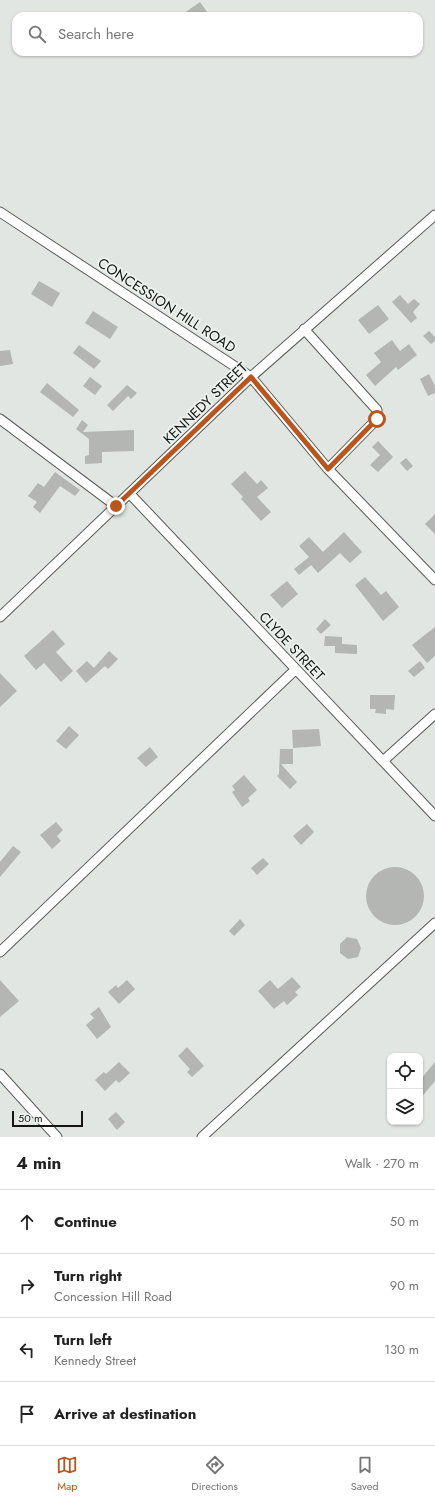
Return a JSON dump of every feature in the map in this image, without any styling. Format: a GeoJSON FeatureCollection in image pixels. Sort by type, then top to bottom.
{"type":"FeatureCollection","features":[{"type":"Feature","properties":{"kind":"street","name":"CONCESSION HILL ROAD"},"geometry":{"type":"LineString","coordinates":[[0,212],[251,377],[328,469],[435,580]]}},
{"type":"Feature","properties":{"kind":"street","name":"KENNEDY STREET"},"geometry":{"type":"LineString","coordinates":[[0,617],[251,377],[435,215]]}},
{"type":"Feature","properties":{"kind":"street"},"geometry":{"type":"LineString","coordinates":[[304,329],[377,410],[377,419],[328,469]]}},
{"type":"Feature","properties":{"kind":"street"},"geometry":{"type":"LineString","coordinates":[[0,419],[116,506]]}},
{"type":"Feature","properties":{"kind":"street","name":"CLYDE STREET"},"geometry":{"type":"LineString","coordinates":[[130,494],[295,670],[435,816]]}},
{"type":"Feature","properties":{"kind":"street"},"geometry":{"type":"LineString","coordinates":[[0,952],[295,670]]}},
{"type":"Feature","properties":{"kind":"street"},"geometry":{"type":"LineString","coordinates":[[383,761],[435,714]]}},
{"type":"Feature","properties":{"kind":"street"},"geometry":{"type":"LineString","coordinates":[[202,1137],[435,923]]}},
{"type":"Feature","properties":{"kind":"street"},"geometry":{"type":"LineString","coordinates":[[0,1074],[57,1137]]}},
{"type":"Feature","properties":{"kind":"building"},"geometry":{"type":"Polygon","coordinates":[[[200,2],[207,12],[186,12],[200,2]]]}},
{"type":"Feature","properties":{"kind":"building"},"geometry":{"type":"Polygon","coordinates":[[[39,281],[60,293],[52,307],[31,294],[39,281]]]}},
{"type":"Feature","properties":{"kind":"building"},"geometry":{"type":"Polygon","coordinates":[[[400,295],[408,304],[414,299],[420,304],[413,312],[417,318],[411,323],[392,302],[400,295]]]}},
{"type":"Feature","properties":{"kind":"building"},"geometry":{"type":"Polygon","coordinates":[[[378,305],[389,319],[369,334],[358,320],[378,305]]]}},
{"type":"Feature","properties":{"kind":"building"},"geometry":{"type":"Polygon","coordinates":[[[93,311],[118,327],[110,339],[85,323],[93,311]]]}},
{"type":"Feature","properties":{"kind":"building"},"geometry":{"type":"Polygon","coordinates":[[[429,331],[435,337],[435,341],[431,344],[423,336],[429,331]]]}},
{"type":"Feature","properties":{"kind":"building"},"geometry":{"type":"Polygon","coordinates":[[[392,340],[400,351],[409,344],[417,355],[398,370],[396,367],[375,386],[366,375],[381,362],[374,353],[392,340]]]}},
{"type":"Feature","properties":{"kind":"building"},"geometry":{"type":"Polygon","coordinates":[[[79,345],[101,361],[94,369],[73,353],[79,345]]]}},
{"type":"Feature","properties":{"kind":"building"},"geometry":{"type":"Polygon","coordinates":[[[10,350],[13,364],[0,366],[0,351],[10,350]]]}},
{"type":"Feature","properties":{"kind":"building"},"geometry":{"type":"Polygon","coordinates":[[[429,374],[435,386],[435,393],[428,396],[420,379],[429,374]]]}},
{"type":"Feature","properties":{"kind":"building"},"geometry":{"type":"Polygon","coordinates":[[[90,377],[102,386],[95,395],[83,386],[90,377]]]}},
{"type":"Feature","properties":{"kind":"building"},"geometry":{"type":"Polygon","coordinates":[[[47,383],[79,410],[73,417],[40,392],[47,383]]]}},
{"type":"Feature","properties":{"kind":"building"},"geometry":{"type":"Polygon","coordinates":[[[127,385],[137,393],[131,399],[128,396],[113,411],[107,405],[127,385]]]}},
{"type":"Feature","properties":{"kind":"building"},"geometry":{"type":"Polygon","coordinates":[[[82,420],[88,425],[83,432],[134,430],[134,451],[102,452],[102,463],[85,464],[85,456],[89,455],[89,439],[76,429],[82,420]]]}},
{"type":"Feature","properties":{"kind":"building"},"geometry":{"type":"Polygon","coordinates":[[[378,441],[393,457],[378,472],[370,465],[380,455],[372,447],[378,441]]]}},
{"type":"Feature","properties":{"kind":"building"},"geometry":{"type":"Polygon","coordinates":[[[406,458],[413,466],[407,471],[400,463],[406,458]]]}},
{"type":"Feature","properties":{"kind":"building"},"geometry":{"type":"Polygon","coordinates":[[[245,471],[257,484],[261,480],[268,488],[257,497],[271,512],[261,521],[241,499],[243,497],[231,484],[245,471]]]}},
{"type":"Feature","properties":{"kind":"building"},"geometry":{"type":"Polygon","coordinates":[[[55,472],[80,490],[75,496],[60,486],[40,513],[33,507],[37,502],[28,496],[38,483],[44,487],[55,472]]]}},
{"type":"Feature","properties":{"kind":"building"},"geometry":{"type":"Polygon","coordinates":[[[435,514],[435,534],[425,524],[435,514]]]}},
{"type":"Feature","properties":{"kind":"building"},"geometry":{"type":"Polygon","coordinates":[[[344,532],[362,552],[350,563],[340,553],[318,573],[311,565],[299,575],[294,569],[309,557],[299,546],[309,537],[323,552],[344,532]]]}},
{"type":"Feature","properties":{"kind":"building"},"geometry":{"type":"Polygon","coordinates":[[[365,577],[381,595],[386,591],[399,607],[383,621],[355,585],[365,577]]]}},
{"type":"Feature","properties":{"kind":"building"},"geometry":{"type":"Polygon","coordinates":[[[287,581],[298,594],[282,608],[270,595],[287,581]]]}},
{"type":"Feature","properties":{"kind":"building"},"geometry":{"type":"Polygon","coordinates":[[[325,619],[331,625],[321,634],[316,629],[325,619]]]}},
{"type":"Feature","properties":{"kind":"building"},"geometry":{"type":"Polygon","coordinates":[[[435,627],[435,656],[427,663],[412,645],[435,627]]]}},
{"type":"Feature","properties":{"kind":"building"},"geometry":{"type":"Polygon","coordinates":[[[53,630],[65,644],[56,652],[73,671],[61,682],[44,663],[36,670],[24,656],[53,630]]]}},
{"type":"Feature","properties":{"kind":"building"},"geometry":{"type":"Polygon","coordinates":[[[325,636],[342,637],[342,644],[357,645],[357,654],[335,653],[335,646],[324,646],[325,636]]]}},
{"type":"Feature","properties":{"kind":"building"},"geometry":{"type":"Polygon","coordinates":[[[109,651],[118,659],[108,669],[105,666],[86,683],[76,671],[87,661],[94,668],[109,651]]]}},
{"type":"Feature","properties":{"kind":"building"},"geometry":{"type":"Polygon","coordinates":[[[420,661],[425,668],[414,677],[408,671],[420,661]]]}},
{"type":"Feature","properties":{"kind":"building"},"geometry":{"type":"Polygon","coordinates":[[[0,673],[17,691],[0,707],[0,673]]]}},
{"type":"Feature","properties":{"kind":"building"},"geometry":{"type":"Polygon","coordinates":[[[370,695],[395,695],[394,710],[386,709],[386,714],[375,713],[376,709],[370,709],[370,695]]]}},
{"type":"Feature","properties":{"kind":"building"},"geometry":{"type":"Polygon","coordinates":[[[69,726],[79,735],[66,749],[56,741],[69,726]]]}},
{"type":"Feature","properties":{"kind":"building"},"geometry":{"type":"Polygon","coordinates":[[[319,729],[321,746],[293,748],[292,730],[319,729]]]}},
{"type":"Feature","properties":{"kind":"building"},"geometry":{"type":"Polygon","coordinates":[[[150,747],[158,757],[146,767],[137,758],[150,747]]]}},
{"type":"Feature","properties":{"kind":"building"},"geometry":{"type":"Polygon","coordinates":[[[280,749],[293,749],[293,764],[281,764],[297,782],[290,789],[277,776],[279,774],[280,749]]]}},
{"type":"Feature","properties":{"kind":"building"},"geometry":{"type":"Polygon","coordinates":[[[244,775],[257,790],[248,798],[250,801],[242,807],[232,792],[235,790],[232,786],[244,775]]]}},
{"type":"Feature","properties":{"kind":"building"},"geometry":{"type":"Polygon","coordinates":[[[56,822],[63,830],[57,836],[61,841],[52,849],[40,835],[56,822]]]}},
{"type":"Feature","properties":{"kind":"building"},"geometry":{"type":"Polygon","coordinates":[[[307,824],[314,832],[301,845],[293,836],[307,824]]]}},
{"type":"Feature","properties":{"kind":"building"},"geometry":{"type":"Polygon","coordinates":[[[13,846],[21,852],[0,877],[0,862],[13,846]]]}},
{"type":"Feature","properties":{"kind":"building"},"geometry":{"type":"Polygon","coordinates":[[[263,858],[269,864],[257,875],[251,868],[263,858]]]}},
{"type":"Feature","properties":{"kind":"building"},"geometry":{"type":"Polygon","coordinates":[[[389,867],[401,867],[416,875],[424,890],[424,902],[416,917],[401,925],[389,925],[374,917],[366,902],[366,890],[374,875],[389,867]]]}},
{"type":"Feature","properties":{"kind":"building"},"geometry":{"type":"Polygon","coordinates":[[[240,919],[245,925],[234,936],[229,931],[240,919]]]}},
{"type":"Feature","properties":{"kind":"building"},"geometry":{"type":"Polygon","coordinates":[[[347,937],[357,939],[361,948],[358,957],[348,959],[340,953],[340,944],[347,937]]]}},
{"type":"Feature","properties":{"kind":"building"},"geometry":{"type":"Polygon","coordinates":[[[292,977],[301,987],[295,992],[298,995],[287,1005],[284,1001],[274,1009],[258,991],[270,980],[278,989],[292,977]]]}},
{"type":"Feature","properties":{"kind":"building"},"geometry":{"type":"Polygon","coordinates":[[[0,980],[19,1001],[0,1017],[0,980]]]}},
{"type":"Feature","properties":{"kind":"building"},"geometry":{"type":"Polygon","coordinates":[[[127,980],[135,989],[119,1004],[108,992],[116,985],[118,988],[127,980]]]}},
{"type":"Feature","properties":{"kind":"building"},"geometry":{"type":"Polygon","coordinates":[[[99,1007],[111,1027],[97,1039],[86,1025],[94,1018],[90,1014],[99,1007]]]}},
{"type":"Feature","properties":{"kind":"building"},"geometry":{"type":"Polygon","coordinates":[[[187,1047],[204,1066],[192,1077],[187,1072],[190,1069],[178,1056],[187,1047]]]}},
{"type":"Feature","properties":{"kind":"building"},"geometry":{"type":"Polygon","coordinates":[[[119,1062],[130,1073],[119,1083],[116,1080],[105,1091],[95,1080],[104,1072],[106,1074],[119,1062]]]}},
{"type":"Feature","properties":{"kind":"building"},"geometry":{"type":"Polygon","coordinates":[[[435,1062],[435,1081],[423,1095],[423,1089],[423,1076],[435,1062]]]}},
{"type":"Feature","properties":{"kind":"building"},"geometry":{"type":"Polygon","coordinates":[[[116,1112],[125,1122],[117,1130],[108,1119],[116,1112]]]}},
{"type":"Feature","properties":{"kind":"route"},"geometry":{"type":"LineString","coordinates":[[116,506],[251,377],[328,469],[377,419]]}}]}
